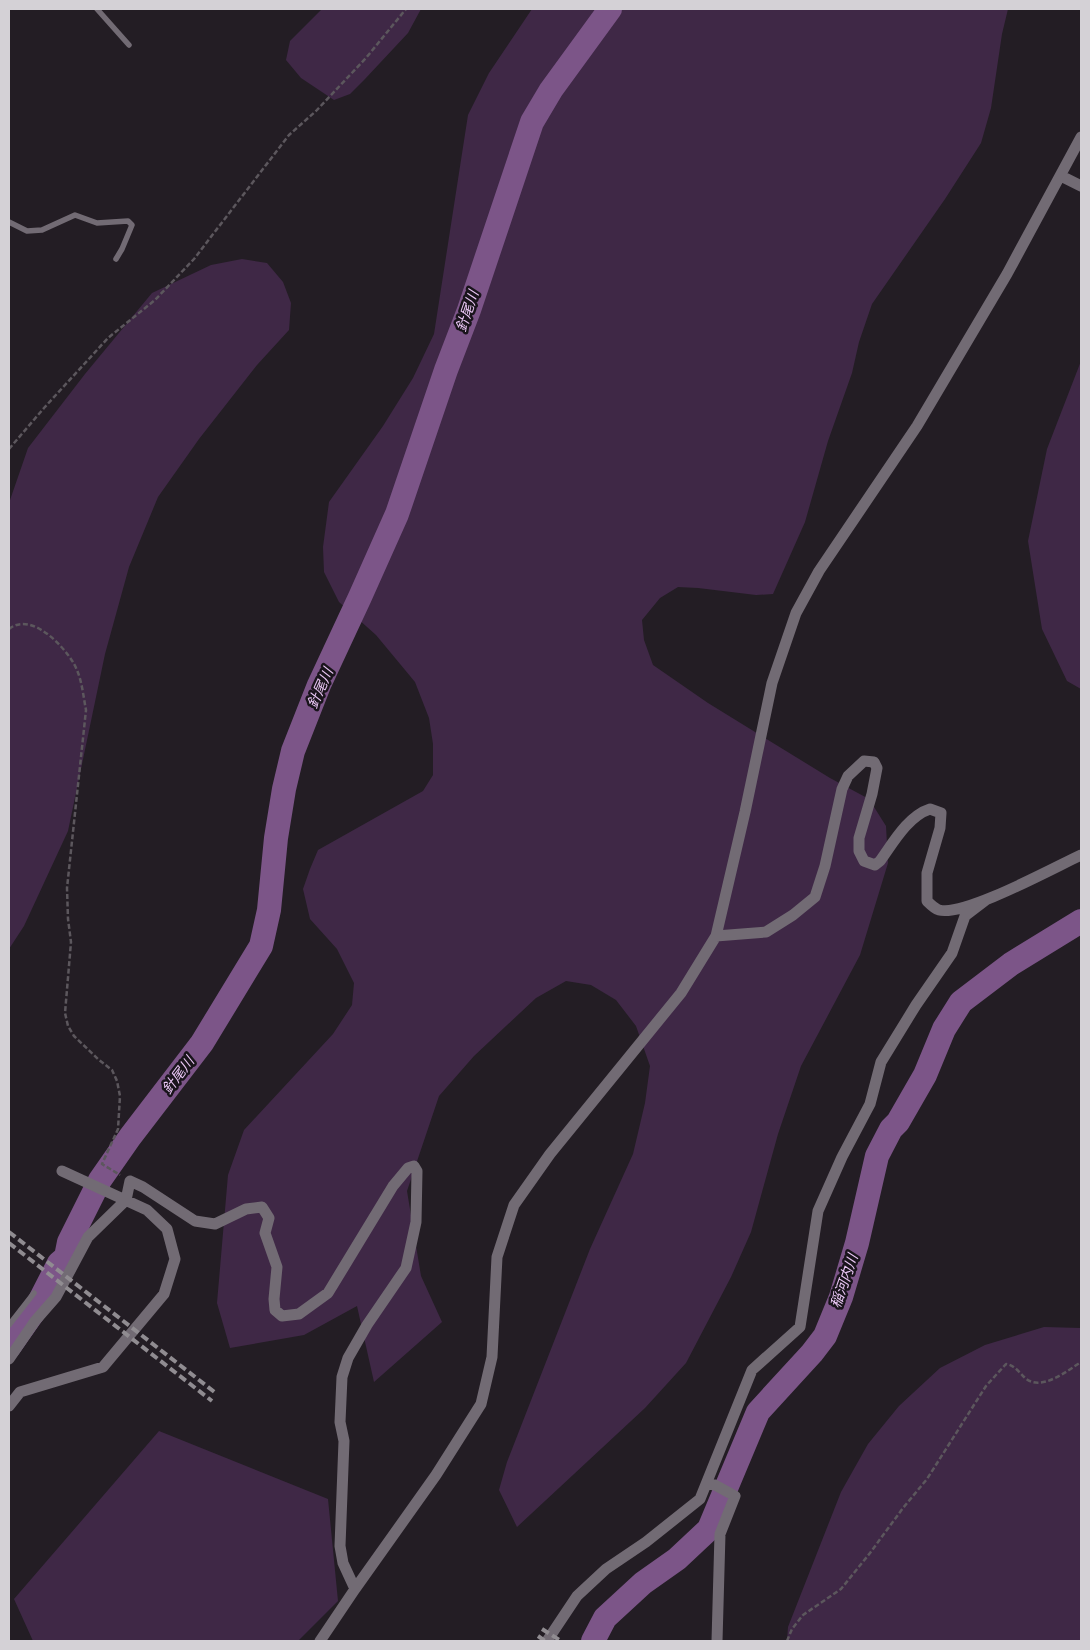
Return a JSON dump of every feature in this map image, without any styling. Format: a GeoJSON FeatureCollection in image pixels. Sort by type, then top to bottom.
{"type":"FeatureCollection","features":[{"type":"Feature","properties":{"kind":"street"},"geometry":{"type":"LineString","coordinates":[[320,1641],[436,1475],[481,1404],[492,1357],[497,1257],[514,1205],[550,1154],[681,993],[716,936],[743,821],[772,683],[796,613],[819,571],[917,426],[1007,274],[1081,137]]}},
{"type":"Feature","properties":{"kind":"street"},"geometry":{"type":"LineString","coordinates":[[1061,176],[1081,186]]}},
{"type":"Feature","properties":{"kind":"street"},"geometry":{"type":"LineString","coordinates":[[716,936],[766,932],[793,915],[814,897],[825,866],[842,789],[848,776],[864,761],[874,762],[877,768],[872,794],[858,838],[858,851],[864,861],[875,864],[880,861],[904,829],[922,812],[930,809],[941,813],[940,828],[927,873],[927,901],[938,910],[953,911],[986,900],[1081,855]]}},
{"type":"Feature","properties":{"kind":"street"},"geometry":{"type":"LineString","coordinates":[[547,1641],[577,1596],[606,1569],[646,1542],[700,1499],[711,1485],[752,1370],[800,1327],[818,1211],[842,1157],[870,1104],[881,1062],[916,1005],[952,952],[965,916],[986,900]]}},
{"type":"Feature","properties":{"kind":"street"},"geometry":{"type":"LineString","coordinates":[[9,1359],[35,1321],[56,1297],[88,1237],[122,1198],[130,1181],[143,1187],[196,1221],[214,1224],[246,1209],[262,1207],[269,1218],[265,1233],[277,1267],[274,1299],[275,1310],[282,1316],[299,1314],[328,1293],[393,1186],[408,1168],[414,1166],[417,1171],[416,1222],[406,1268],[367,1325],[348,1358],[342,1378],[340,1422],[344,1441],[340,1546],[343,1564],[355,1589]]}},
{"type":"Feature","properties":{"kind":"street"},"geometry":{"type":"LineString","coordinates":[[9,1406],[20,1392],[103,1367],[164,1294],[174,1259],[167,1229],[147,1210],[62,1171]]}},
{"type":"Feature","properties":{"kind":"street"},"geometry":{"type":"LineString","coordinates":[[711,1485],[735,1496],[720,1534],[717,1641]]}},
{"type":"Feature","properties":{"kind":"lane"},"geometry":{"type":"LineString","coordinates":[[97,9],[129,45]]}},
{"type":"Feature","properties":{"kind":"lane"},"geometry":{"type":"LineString","coordinates":[[9,222],[27,232],[42,230],[75,215],[97,223],[128,221],[132,225],[116,259]]}},
{"type":"Feature","properties":{"kind":"lane"},"geometry":{"type":"LineString","coordinates":[[9,1326],[34,1293]]}},
{"type":"Feature","properties":{"kind":"path"},"geometry":{"type":"LineString","coordinates":[[9,449],[108,338],[155,300],[194,259],[289,135],[316,111],[366,58],[406,9]]}},
{"type":"Feature","properties":{"kind":"path"},"geometry":{"type":"LineString","coordinates":[[9,629],[13,626],[28,625],[41,629],[61,647],[74,665],[82,686],[86,710],[66,888],[71,942],[65,1013],[68,1026],[74,1036],[112,1070],[117,1081],[120,1096],[118,1129],[102,1164],[122,1176]]}},
{"type":"Feature","properties":{"kind":"path"},"geometry":{"type":"LineString","coordinates":[[787,1641],[792,1629],[803,1615],[841,1588],[870,1553],[927,1479],[986,1386],[1006,1364],[1012,1364],[1028,1380],[1034,1382],[1054,1380],[1081,1362]]}},
{"type":"Feature","properties":{"kind":"shaded area"},"geometry":{"type":"Polygon","coordinates":[[[322,9],[421,9],[408,33],[365,79],[350,94],[334,100],[301,78],[286,60],[290,41],[322,9]]]}},
{"type":"Feature","properties":{"kind":"shaded area"},"geometry":{"type":"Polygon","coordinates":[[[532,9],[1008,9],[1002,34],[991,108],[981,143],[945,199],[872,304],[859,342],[852,373],[828,441],[805,522],[773,594],[756,595],[678,587],[660,598],[642,620],[644,640],[653,665],[708,703],[830,778],[869,799],[886,826],[888,863],[860,955],[801,1066],[778,1134],[751,1232],[731,1277],[686,1363],[645,1408],[517,1527],[499,1490],[507,1462],[590,1249],[633,1154],[645,1103],[650,1066],[636,1026],[616,1000],[591,985],[566,981],[536,998],[474,1056],[439,1096],[407,1191],[421,1276],[442,1322],[374,1382],[357,1306],[304,1335],[230,1348],[217,1303],[228,1175],[244,1130],[333,1034],[352,1005],[354,983],[337,949],[310,919],[303,889],[310,869],[318,850],[423,791],[433,775],[433,744],[429,718],[415,682],[376,635],[339,602],[324,572],[323,547],[329,502],[383,426],[413,378],[434,334],[468,115],[489,73],[532,9]]]}},
{"type":"Feature","properties":{"kind":"shaded area"},"geometry":{"type":"Polygon","coordinates":[[[242,259],[267,263],[283,282],[291,303],[289,330],[257,365],[199,439],[158,497],[129,567],[105,654],[68,831],[24,926],[9,949],[9,503],[28,448],[85,374],[152,293],[211,265],[242,259]]]}},
{"type":"Feature","properties":{"kind":"shaded area"},"geometry":{"type":"Polygon","coordinates":[[[1081,361],[1081,689],[1067,681],[1042,629],[1028,541],[1047,449],[1081,361]]]}},
{"type":"Feature","properties":{"kind":"shaded area"},"geometry":{"type":"Polygon","coordinates":[[[1044,1327],[1081,1328],[1081,1641],[787,1641],[788,1627],[841,1492],[868,1444],[899,1406],[940,1368],[985,1345],[1044,1327]]]}},
{"type":"Feature","properties":{"kind":"shaded area"},"geometry":{"type":"Polygon","coordinates":[[[159,1431],[328,1499],[338,1601],[298,1641],[33,1641],[14,1599],[159,1431]]]}},
{"type":"Feature","properties":{"kind":"waterway","name":"針尾川"},"geometry":{"type":"LineString","coordinates":[[9,1347],[35,1310],[59,1263],[66,1257],[69,1242],[100,1180],[130,1137],[202,1043],[261,946],[269,910],[276,838],[284,789],[293,751],[319,685],[397,514],[446,370],[469,310],[532,122],[551,90],[610,9]]}},
{"type":"Feature","properties":{"kind":"waterway","name":"稲河内川"},"geometry":{"type":"LineString","coordinates":[[593,1641],[605,1618],[643,1583],[677,1559],[709,1529],[758,1412],[825,1336],[841,1297],[857,1243],[877,1156],[891,1129],[898,1122],[925,1075],[944,1029],[961,1002],[1011,964],[1081,921]]}},
{"type":"Feature","properties":{"kind":"railway"},"geometry":{"type":"LineString","coordinates":[[9,1232],[217,1394]]}},
{"type":"Feature","properties":{"kind":"railway"},"geometry":{"type":"LineString","coordinates":[[9,1243],[212,1401]]}},
{"type":"Feature","properties":{"kind":"railway"},"geometry":{"type":"LineString","coordinates":[[542,1629],[561,1641]]}},
{"type":"Feature","properties":{"kind":"railway"},"geometry":{"type":"LineString","coordinates":[[538,1636],[545,1641]]}}]}
